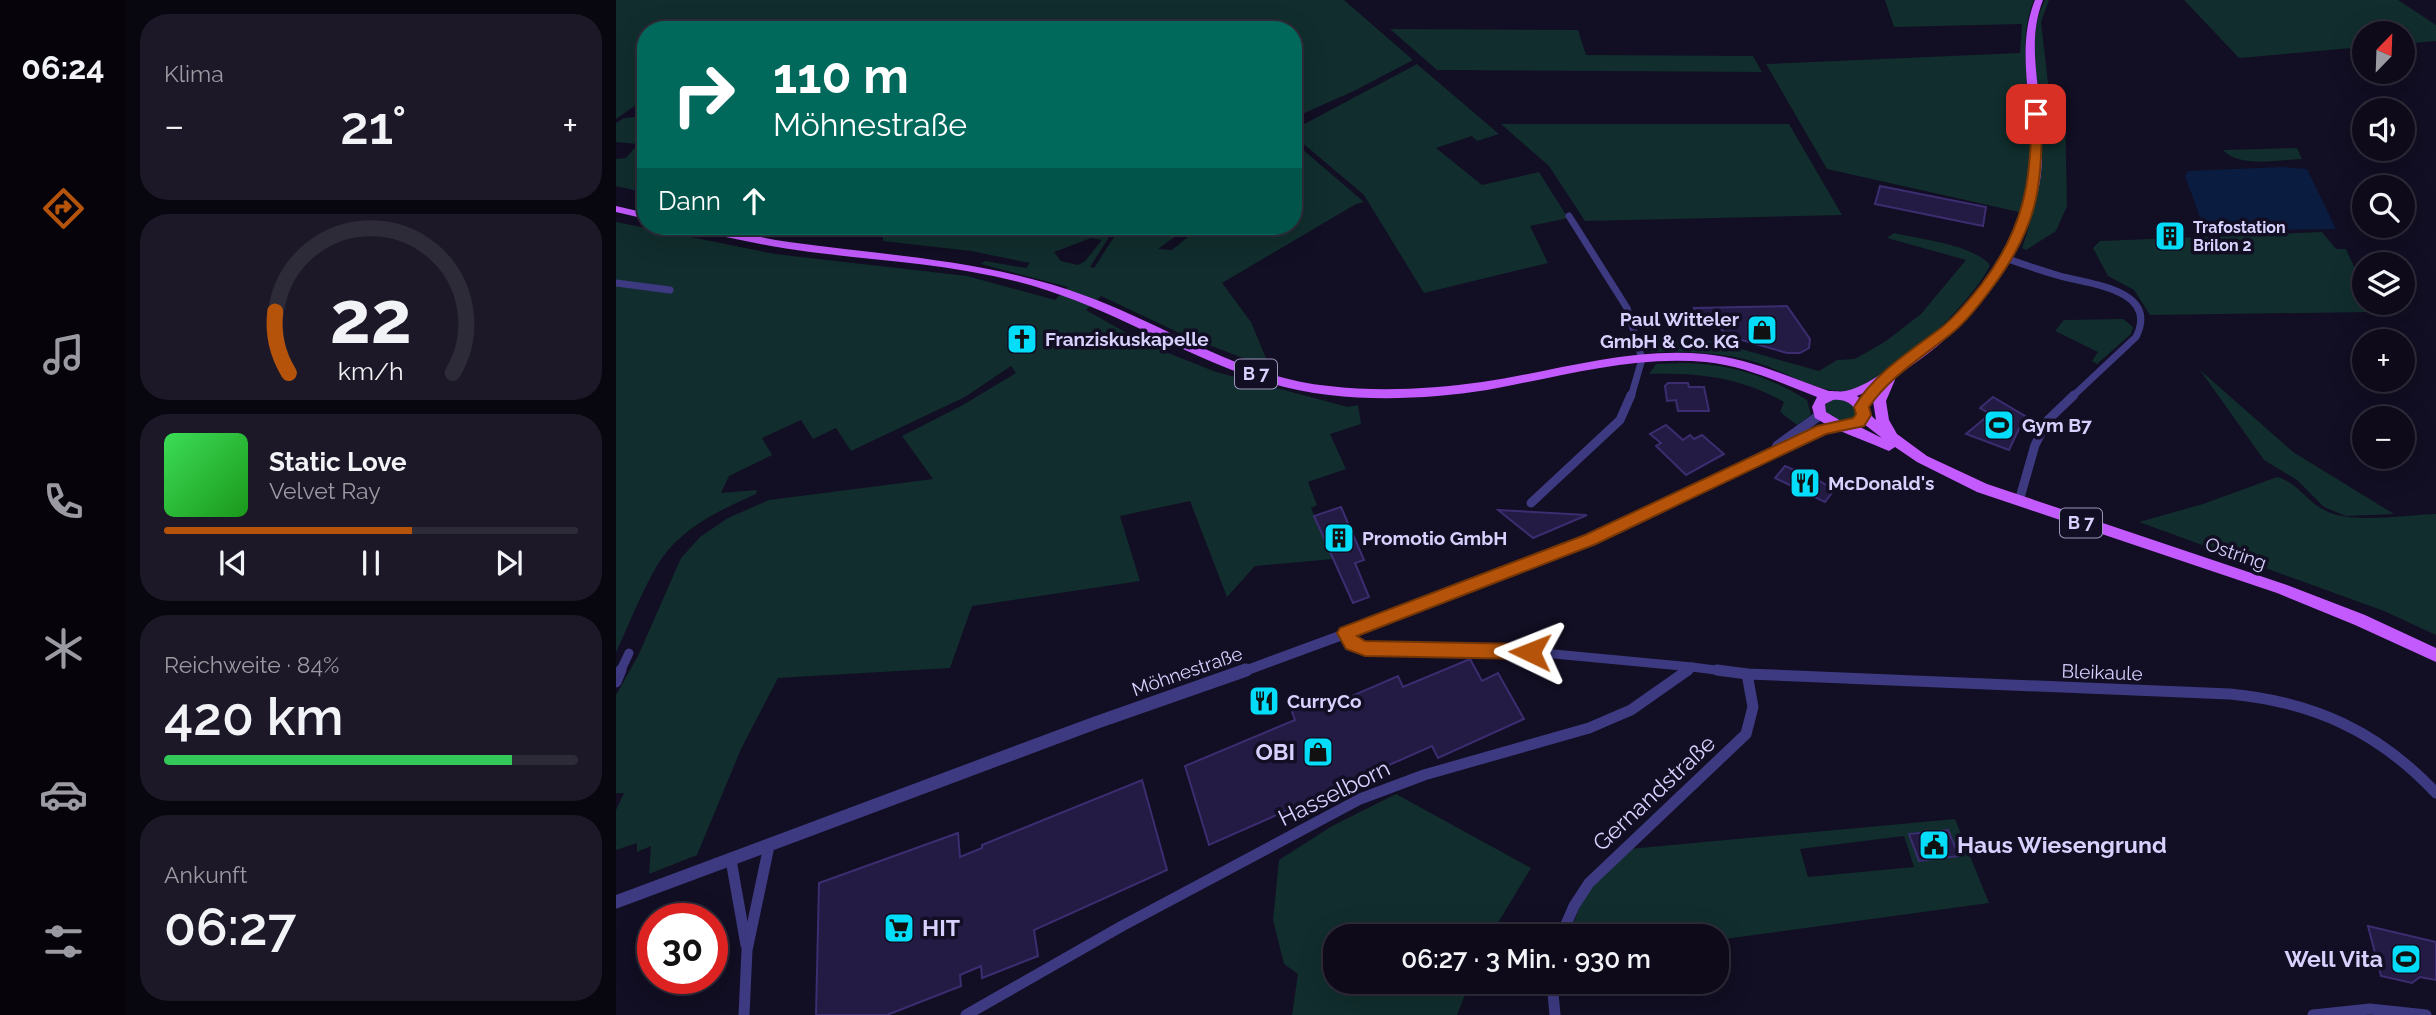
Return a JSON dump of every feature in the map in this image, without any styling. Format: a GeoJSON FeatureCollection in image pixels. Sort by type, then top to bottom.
{"type":"FeatureCollection","features":[{"type":"Feature","properties":{"kind":"main road"},"geometry":{"type":"LineString","coordinates":[[1823,404],[1877,384],[1931,345],[1965,312],[2008,258],[2022,229],[2036,174],[2036,114],[2030,38],[2032,19],[2039,0]]}},
{"type":"Feature","properties":{"kind":"main road"},"geometry":{"type":"LineString","coordinates":[[616,209],[637,214]]}},
{"type":"Feature","properties":{"kind":"main road","name":"B 7"},"geometry":{"type":"LineString","coordinates":[[734,235],[779,244],[968,267],[1050,287],[1242,370],[1280,382],[1327,391],[1442,390],[1642,359],[1704,358],[1738,364],[1776,377],[1823,404],[1842,426],[1869,435],[1917,461],[1942,470]]}},
{"type":"Feature","properties":{"kind":"main road"},"geometry":{"type":"LineString","coordinates":[[1892,375],[1880,394],[1877,408],[1883,422],[1901,445]]}},
{"type":"Feature","properties":{"kind":"main road"},"geometry":{"type":"LineString","coordinates":[[1842,426],[1858,423],[1877,384]]}},
{"type":"Feature","properties":{"kind":"main road","name":"B 7"},"geometry":{"type":"LineString","coordinates":[[1846,396],[1901,445],[1942,470]]}},
{"type":"Feature","properties":{"kind":"main road","name":"Ostring"},"geometry":{"type":"LineString","coordinates":[[1942,470],[2019,501],[2282,589],[2360,620],[2436,655]]}},
{"type":"Feature","properties":{"kind":"street"},"geometry":{"type":"LineString","coordinates":[[1531,503],[1619,420],[1628,406],[1642,359],[1627,308],[1569,216]]}},
{"type":"Feature","properties":{"kind":"street"},"geometry":{"type":"LineString","coordinates":[[2008,258],[2059,276],[2116,288],[2130,300],[2140,314],[2141,323],[2136,337],[2048,420],[2035,445],[2019,501]]}},
{"type":"Feature","properties":{"kind":"street"},"geometry":{"type":"LineString","coordinates":[[616,283],[670,290]]}},
{"type":"Feature","properties":{"kind":"street","name":"Möhnestraße"},"geometry":{"type":"LineString","coordinates":[[1763,456],[1823,404]]}},
{"type":"Feature","properties":{"kind":"street","name":"Möhnestraße"},"geometry":{"type":"LineString","coordinates":[[616,902],[1095,723],[1346,633],[1590,540],[1822,429],[1842,426]]}},
{"type":"Feature","properties":{"kind":"street"},"geometry":{"type":"LineString","coordinates":[[1346,633],[1353,644],[1365,649],[1530,652],[1744,674]]}},
{"type":"Feature","properties":{"kind":"street"},"geometry":{"type":"LineString","coordinates":[[616,682],[629,653]]}},
{"type":"Feature","properties":{"kind":"street","name":"Hasselborn"},"geometry":{"type":"LineString","coordinates":[[966,1015],[1122,926],[1360,799],[1391,785],[1577,731],[1620,715],[1645,701],[1692,667]]}},
{"type":"Feature","properties":{"kind":"street","name":"Bleikaule"},"geometry":{"type":"LineString","coordinates":[[1744,674],[2272,698],[2308,709],[2362,734],[2408,766],[2436,793]]}},
{"type":"Feature","properties":{"kind":"street","name":"Gernandstraße"},"geometry":{"type":"LineString","coordinates":[[1566,924],[1588,883],[1712,769],[1746,734],[1753,707],[1744,674]]}},
{"type":"Feature","properties":{"kind":"street"},"geometry":{"type":"LineString","coordinates":[[744,1015],[747,950],[769,846]]}},
{"type":"Feature","properties":{"kind":"street"},"geometry":{"type":"LineString","coordinates":[[731,860],[747,950]]}},
{"type":"Feature","properties":{"kind":"street"},"geometry":{"type":"LineString","coordinates":[[1553,994],[1555,1015]]}},
{"type":"Feature","properties":{"kind":"street"},"geometry":{"type":"LineString","coordinates":[[2313,1015],[2342,1008],[2364,1007],[2426,1015]]}},
{"type":"Feature","properties":{"kind":"green space"},"geometry":{"type":"Polygon","coordinates":[[[616,0],[1344,0],[1413,60],[1302,114],[1302,21],[637,21],[637,104],[616,119],[616,0]]]}},
{"type":"Feature","properties":{"kind":"green space"},"geometry":{"type":"Polygon","coordinates":[[[1885,0],[2034,0],[2025,43],[2032,141],[2026,188],[2019,212],[1827,169],[1766,64],[2020,53],[2022,24],[1894,27],[1885,0]]]}},
{"type":"Feature","properties":{"kind":"green space"},"geometry":{"type":"Polygon","coordinates":[[[2045,0],[2049,0],[2041,22],[2051,109],[2065,110],[2067,206],[2056,231],[2026,250],[2022,248],[2040,177],[2042,133],[2035,48],[2039,15],[2045,0]]]}},
{"type":"Feature","properties":{"kind":"green space"},"geometry":{"type":"Polygon","coordinates":[[[2184,0],[2398,0],[2436,25],[2436,41],[2415,43],[2415,21],[2352,21],[2352,48],[2239,58],[2184,0]]]}},
{"type":"Feature","properties":{"kind":"green space"},"geometry":{"type":"Polygon","coordinates":[[[1390,29],[1578,30],[1586,55],[1753,56],[1762,72],[1437,70],[1390,29]]]}},
{"type":"Feature","properties":{"kind":"green space"},"geometry":{"type":"Polygon","coordinates":[[[1417,64],[1499,134],[1477,141],[1472,136],[1436,148],[1482,185],[1539,172],[1568,218],[1530,226],[1548,263],[1424,293],[1364,195],[1302,143],[1302,125],[1417,64]]]}},
{"type":"Feature","properties":{"kind":"green space"},"geometry":{"type":"Polygon","coordinates":[[[637,117],[637,144],[616,142],[616,123],[624,118],[637,117]]]}},
{"type":"Feature","properties":{"kind":"green space"},"geometry":{"type":"Polygon","coordinates":[[[1501,124],[1789,124],[1842,215],[1585,221],[1549,166],[1501,124]]]}},
{"type":"Feature","properties":{"kind":"green space"},"geometry":{"type":"Polygon","coordinates":[[[637,145],[637,191],[616,186],[616,159],[626,158],[637,145]]]}},
{"type":"Feature","properties":{"kind":"green space"},"geometry":{"type":"Polygon","coordinates":[[[2297,148],[2302,159],[2271,161],[2239,159],[2223,150],[2297,148]]]}},
{"type":"Feature","properties":{"kind":"green space"},"geometry":{"type":"Polygon","coordinates":[[[1302,149],[1364,202],[1356,204],[1222,283],[1251,322],[1270,368],[1190,338],[1101,296],[1086,310],[1148,345],[1216,372],[1348,407],[1358,405],[1361,424],[1330,434],[1346,469],[1308,482],[1317,505],[1311,508],[1333,559],[1255,566],[1227,597],[1190,501],[1120,516],[1140,581],[972,606],[950,668],[778,678],[741,749],[697,855],[649,874],[651,846],[637,852],[637,843],[616,850],[616,810],[624,793],[616,793],[616,695],[638,656],[681,558],[700,537],[728,518],[769,500],[933,479],[902,436],[961,406],[1016,373],[1011,366],[965,397],[851,451],[836,428],[813,439],[801,420],[762,438],[772,455],[729,476],[721,493],[757,490],[756,494],[705,520],[671,547],[650,579],[616,652],[616,222],[637,226],[637,235],[681,235],[775,254],[967,276],[1055,300],[1068,287],[981,264],[985,261],[1026,268],[1030,263],[971,251],[883,241],[883,235],[1110,235],[1090,267],[1094,268],[1115,235],[1177,235],[1158,249],[1172,250],[1190,235],[1302,235],[1302,149]],[[1091,238],[1054,252],[1061,261],[1078,265],[1085,261],[1102,240],[1091,238]]]}},
{"type":"Feature","properties":{"kind":"green space"},"geometry":{"type":"Polygon","coordinates":[[[2322,232],[2336,249],[2346,249],[2352,262],[2352,312],[2150,315],[2134,290],[2108,276],[2093,248],[2100,241],[2322,232]]]}},
{"type":"Feature","properties":{"kind":"green space"},"geometry":{"type":"Polygon","coordinates":[[[1894,233],[1932,240],[1972,252],[1990,265],[1966,300],[1926,341],[1881,376],[1860,387],[1843,391],[1831,390],[1752,361],[1727,356],[1651,352],[1647,336],[1713,341],[1819,371],[1837,360],[1855,359],[1886,341],[1921,314],[1966,260],[1887,238],[1894,233]]]}},
{"type":"Feature","properties":{"kind":"green space"},"geometry":{"type":"Polygon","coordinates":[[[2123,319],[2133,327],[2131,334],[2097,364],[2092,361],[2098,352],[2055,331],[2064,320],[2123,319]]]}},
{"type":"Feature","properties":{"kind":"green space"},"geometry":{"type":"Polygon","coordinates":[[[1684,363],[1733,369],[1778,384],[1807,400],[1811,415],[1797,425],[1780,412],[1784,402],[1735,382],[1685,374],[1649,374],[1656,364],[1684,363]]]}},
{"type":"Feature","properties":{"kind":"green space"},"geometry":{"type":"Polygon","coordinates":[[[2200,370],[2293,452],[2394,514],[2346,516],[2324,507],[2297,480],[2264,460],[2200,370]]]}},
{"type":"Feature","properties":{"kind":"green space"},"geometry":{"type":"Polygon","coordinates":[[[1830,399],[1848,400],[1859,411],[1856,419],[1840,423],[1825,414],[1823,406],[1830,399]]]}},
{"type":"Feature","properties":{"kind":"green space"},"geometry":{"type":"Polygon","coordinates":[[[2277,477],[2290,483],[2319,507],[2337,515],[2364,518],[2436,514],[2436,635],[2384,611],[2139,522],[2203,504],[2277,477]]]}},
{"type":"Feature","properties":{"kind":"green space"},"geometry":{"type":"Polygon","coordinates":[[[1396,794],[1531,868],[1497,924],[1323,924],[1323,994],[1465,994],[1457,1015],[1292,1015],[1298,974],[1284,964],[1273,920],[1279,860],[1332,826],[1396,794]]]}},
{"type":"Feature","properties":{"kind":"green space"},"geometry":{"type":"Polygon","coordinates":[[[1955,819],[1989,903],[1729,938],[1729,924],[1573,924],[1583,897],[1629,849],[1955,819]],[[1948,830],[1909,834],[1919,860],[1958,856],[1948,830]],[[1904,836],[1800,849],[1808,877],[1914,867],[1904,836]]]}},
{"type":"Feature","properties":{"kind":"water"},"geometry":{"type":"Polygon","coordinates":[[[2283,167],[2307,169],[2336,229],[2205,231],[2185,176],[2188,171],[2283,167]]]}},
{"type":"Feature","properties":{"kind":"building"},"geometry":{"type":"Polygon","coordinates":[[[1880,186],[1986,207],[1983,226],[1875,204],[1880,186]]]}},
{"type":"Feature","properties":{"kind":"building","name":"Paul Witteler GmbH & Co. KG"},"geometry":{"type":"Polygon","coordinates":[[[1787,306],[1810,339],[1809,348],[1800,353],[1787,353],[1728,336],[1713,321],[1697,321],[1694,308],[1787,306]]]}},
{"type":"Feature","properties":{"kind":"building"},"geometry":{"type":"Polygon","coordinates":[[[1668,383],[1688,383],[1689,387],[1704,387],[1709,411],[1678,411],[1676,400],[1667,401],[1665,386],[1668,383]]]}},
{"type":"Feature","properties":{"kind":"building","name":"Gym B7"},"geometry":{"type":"Polygon","coordinates":[[[1993,397],[2025,416],[2009,450],[1966,434],[1990,414],[1980,408],[1993,397]]]}},
{"type":"Feature","properties":{"kind":"building"},"geometry":{"type":"Polygon","coordinates":[[[1666,425],[1683,440],[1690,435],[1694,439],[1702,435],[1724,454],[1686,475],[1656,446],[1661,443],[1650,434],[1666,425]]]}},
{"type":"Feature","properties":{"kind":"building","name":"McDonald's"},"geometry":{"type":"Polygon","coordinates":[[[1785,466],[1834,490],[1825,502],[1775,478],[1785,466]]]}},
{"type":"Feature","properties":{"kind":"building","name":"Promotio GmbH"},"geometry":{"type":"Polygon","coordinates":[[[1341,507],[1364,560],[1355,563],[1369,597],[1353,603],[1314,516],[1341,507]]]}},
{"type":"Feature","properties":{"kind":"building"},"geometry":{"type":"Polygon","coordinates":[[[1498,510],[1587,515],[1533,538],[1498,510]]]}},
{"type":"Feature","properties":{"kind":"building","name":"OBI"},"geometry":{"type":"Polygon","coordinates":[[[1470,659],[1482,681],[1498,673],[1524,719],[1438,758],[1432,746],[1209,845],[1185,766],[1295,720],[1292,712],[1318,701],[1322,709],[1398,676],[1403,687],[1470,659]]]}},
{"type":"Feature","properties":{"kind":"building"},"geometry":{"type":"Polygon","coordinates":[[[1142,780],[1167,870],[1034,930],[1038,956],[982,978],[981,966],[960,975],[961,986],[887,1015],[816,1015],[819,883],[958,833],[960,857],[982,848],[982,845],[1142,780]]]}},
{"type":"Feature","properties":{"kind":"building","name":"Haus Wiesengrund"},"geometry":{"type":"Polygon","coordinates":[[[1948,830],[1959,856],[1919,861],[1909,834],[1948,830]]]}},
{"type":"Feature","properties":{"kind":"building","name":"Well Vita"},"geometry":{"type":"Polygon","coordinates":[[[2368,926],[2436,942],[2436,980],[2420,977],[2412,983],[2381,976],[2368,926]]]}},
{"type":"Feature","properties":{"kind":"place","name":"Trafostation Brilon 2"},"geometry":{"type":"Point","coordinates":[2170,236]}},
{"type":"Feature","properties":{"kind":"place","name":"Paul Witteler GmbH & Co. KG"},"geometry":{"type":"Point","coordinates":[1762,330]}},
{"type":"Feature","properties":{"kind":"place","name":"Franziskuskapelle"},"geometry":{"type":"Point","coordinates":[1022,339]}},
{"type":"Feature","properties":{"kind":"place","name":"Gym B7"},"geometry":{"type":"Point","coordinates":[1999,425]}},
{"type":"Feature","properties":{"kind":"place","name":"McDonald's"},"geometry":{"type":"Point","coordinates":[1805,483]}},
{"type":"Feature","properties":{"kind":"place","name":"Promotio GmbH"},"geometry":{"type":"Point","coordinates":[1339,538]}},
{"type":"Feature","properties":{"kind":"place","name":"CurryCo"},"geometry":{"type":"Point","coordinates":[1264,701]}},
{"type":"Feature","properties":{"kind":"place","name":"OBI"},"geometry":{"type":"Point","coordinates":[1318,752]}},
{"type":"Feature","properties":{"kind":"place","name":"Haus Wiesengrund"},"geometry":{"type":"Point","coordinates":[1934,845]}},
{"type":"Feature","properties":{"kind":"place","name":"HIT"},"geometry":{"type":"Point","coordinates":[899,928]}},
{"type":"Feature","properties":{"kind":"place","name":"Well Vita"},"geometry":{"type":"Point","coordinates":[2406,959]}},
{"type":"Feature","properties":{"kind":"route"},"geometry":{"type":"LineString","coordinates":[[1530,652],[1365,649],[1353,644],[1346,633],[1590,540],[1822,429],[1858,423],[1863,415],[1861,407],[1877,384],[1950,328],[1977,299],[2008,258],[2022,229],[2033,191],[2037,154],[2036,114]]}}]}
